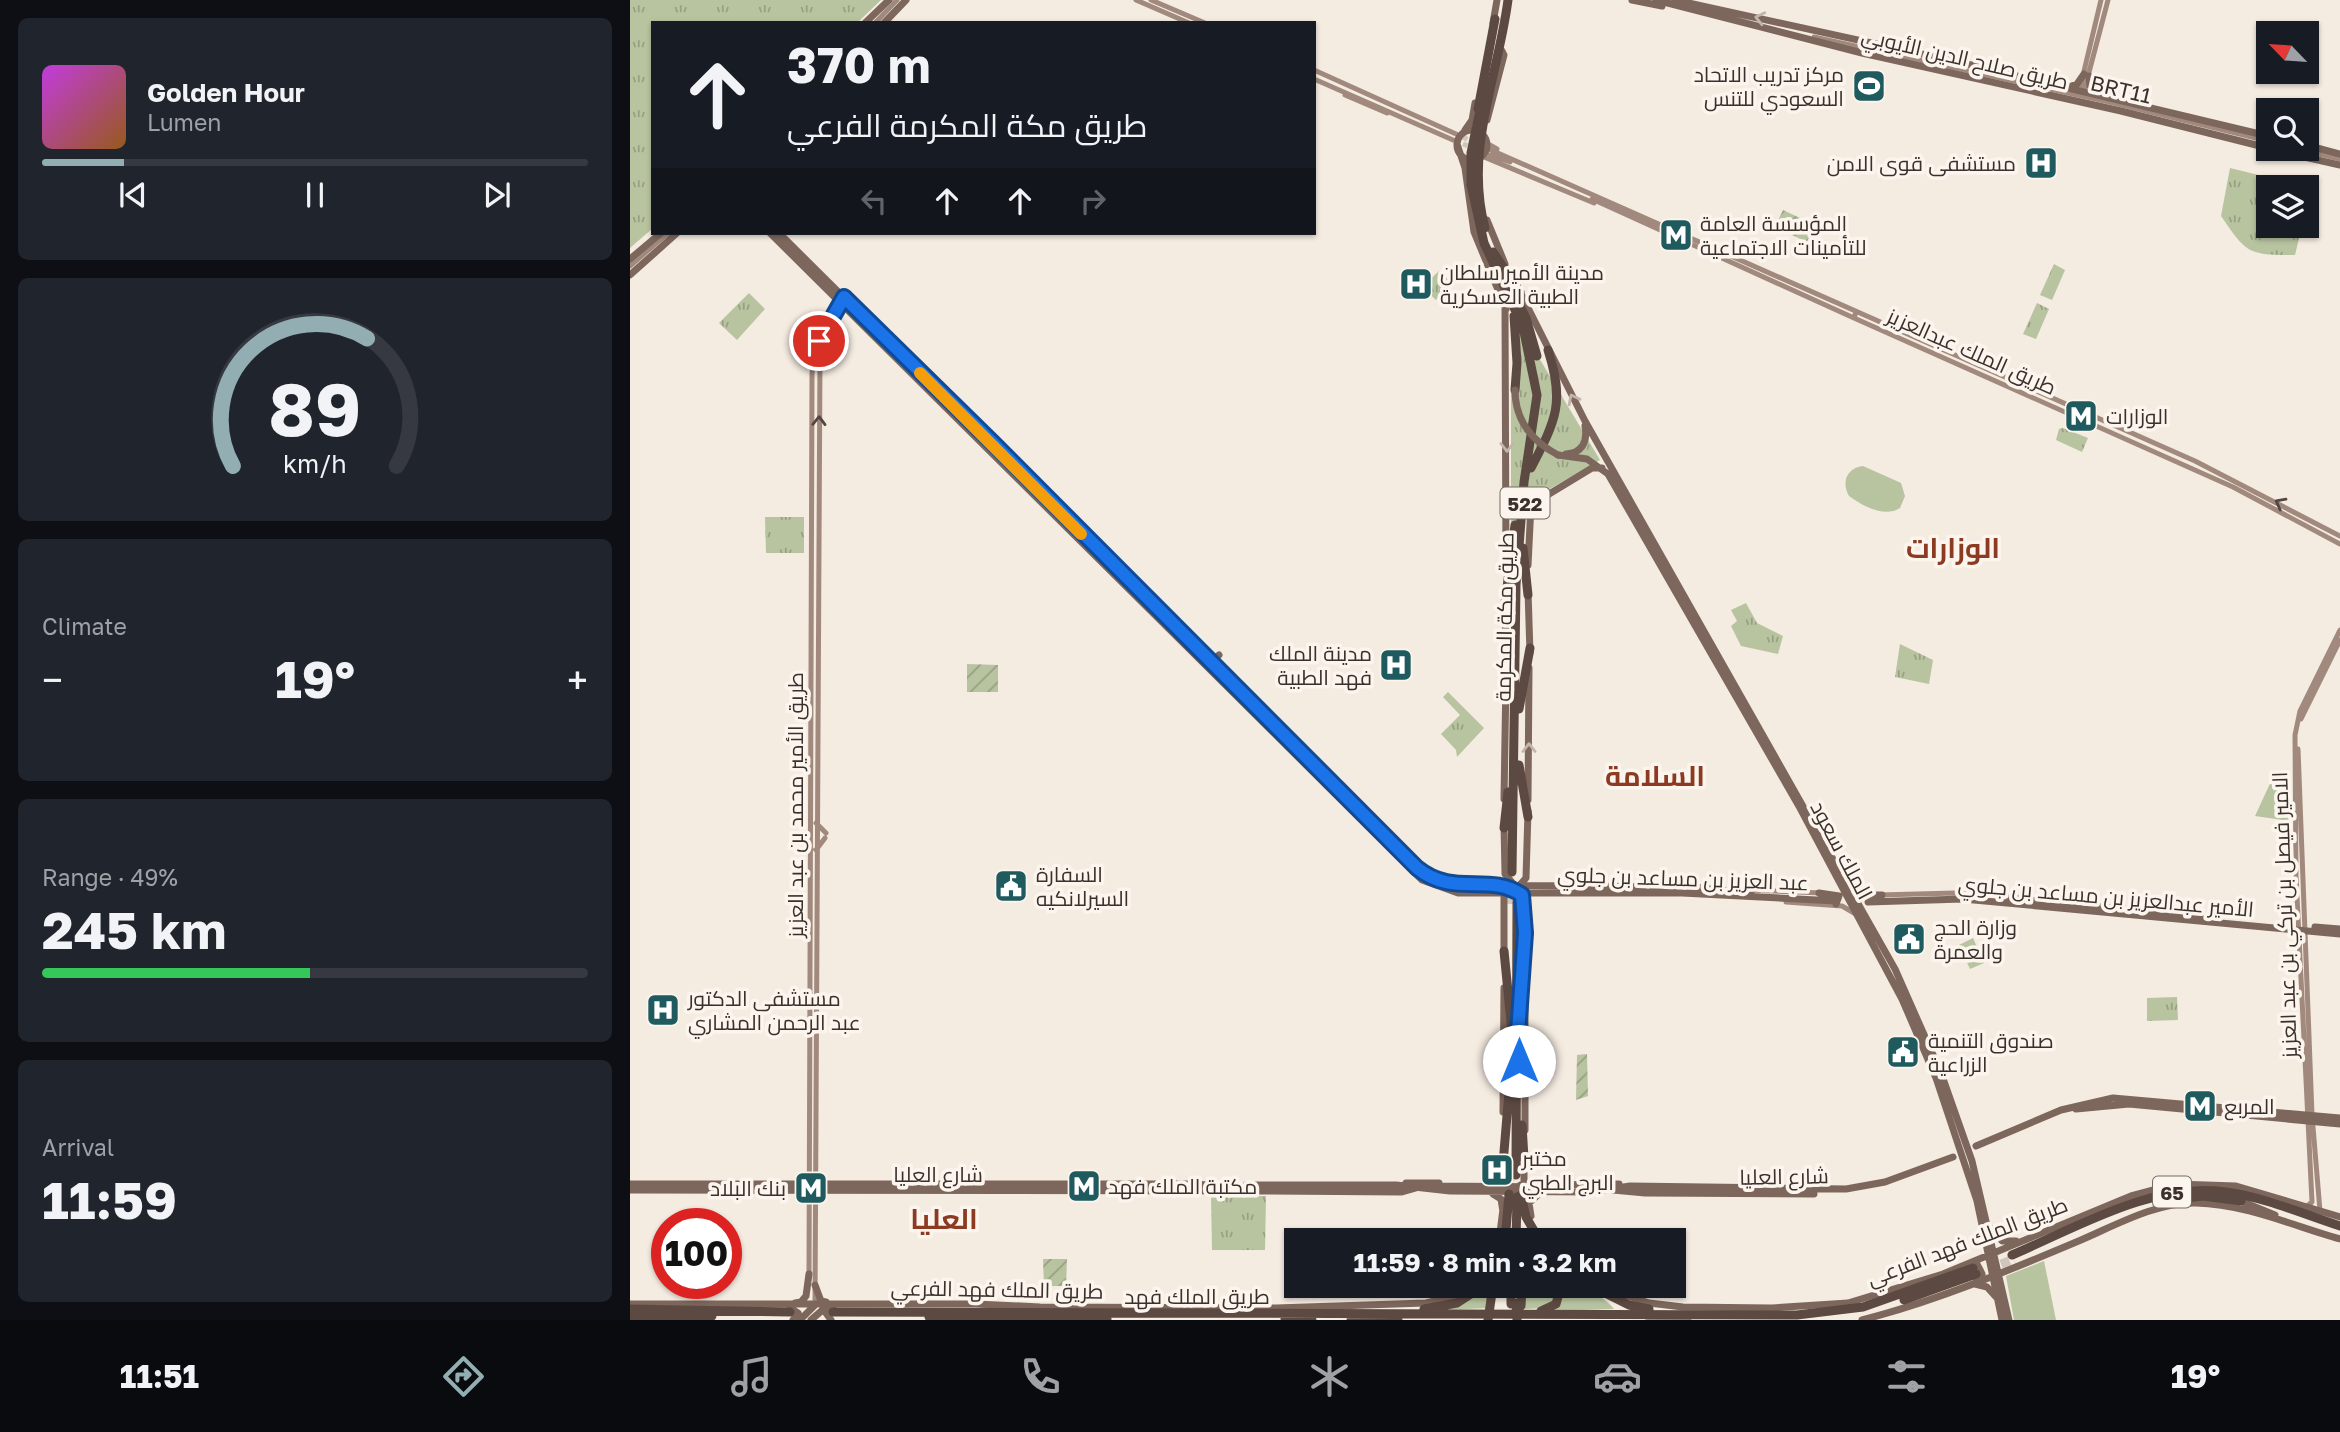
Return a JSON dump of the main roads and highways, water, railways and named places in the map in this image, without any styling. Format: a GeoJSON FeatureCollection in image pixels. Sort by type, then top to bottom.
{"type":"FeatureCollection","features":[{"type":"Feature","properties":{"kind":"highway","name":"طريق مكة المكرمة"},"geometry":{"type":"LineString","coordinates":[[1500,0],[1480,117],[1477,183],[1485,228],[1493,253],[1526,318],[1540,368],[1539,428],[1529,465],[1522,536],[1515,873],[1513,724],[1516,585],[1529,465],[1535,415],[1536,383],[1523,327],[1506,301],[1483,243],[1469,190],[1471,153],[1480,117],[1509,0]]}},
{"type":"Feature","properties":{"kind":"highway"},"geometry":{"type":"LineString","coordinates":[[1480,117],[1495,19]]}},
{"type":"Feature","properties":{"kind":"highway"},"geometry":{"type":"LineString","coordinates":[[1493,253],[1520,292]]}},
{"type":"Feature","properties":{"kind":"highway"},"geometry":{"type":"LineString","coordinates":[[1506,301],[1517,340],[1515,390]]}},
{"type":"Feature","properties":{"kind":"highway"},"geometry":{"type":"LineString","coordinates":[[1505,603],[1513,537],[1529,465],[1551,426],[1558,403],[1558,389],[1548,350]]}},
{"type":"Feature","properties":{"kind":"highway"},"geometry":{"type":"LineString","coordinates":[[1522,536],[1528,595]]}},
{"type":"Feature","properties":{"kind":"highway"},"geometry":{"type":"LineString","coordinates":[[1519,709],[1530,648]]}},
{"type":"Feature","properties":{"kind":"highway"},"geometry":{"type":"LineString","coordinates":[[1506,663],[1513,724]]}},
{"type":"Feature","properties":{"kind":"highway"},"geometry":{"type":"LineString","coordinates":[[1504,828],[1513,752]]}},
{"type":"Feature","properties":{"kind":"highway"},"geometry":{"type":"LineString","coordinates":[[1519,765],[1528,817]]}},
{"type":"Feature","properties":{"kind":"highway"},"geometry":{"type":"LineString","coordinates":[[1514,1146],[1518,1054],[1515,892]]}},
{"type":"Feature","properties":{"kind":"highway"},"geometry":{"type":"LineString","coordinates":[[1515,892],[1513,1043],[1516,1175]]}},
{"type":"Feature","properties":{"kind":"highway"},"geometry":{"type":"LineString","coordinates":[[1503,1164],[1513,1043],[1504,951]]}},
{"type":"Feature","properties":{"kind":"highway"},"geometry":{"type":"LineString","coordinates":[[1518,1054],[1524,1158]]}},
{"type":"Feature","properties":{"kind":"highway"},"geometry":{"type":"LineString","coordinates":[[1505,1228],[1505,1215],[1514,1192]]}},
{"type":"Feature","properties":{"kind":"highway"},"geometry":{"type":"LineString","coordinates":[[1514,1192],[1517,1228]]}},
{"type":"Feature","properties":{"kind":"highway"},"geometry":{"type":"LineString","coordinates":[[1514,1192],[1515,1228]]}},
{"type":"Feature","properties":{"kind":"highway"},"geometry":{"type":"LineString","coordinates":[[1514,1192],[1533,1228]]}},
{"type":"Feature","properties":{"kind":"highway","name":"65"},"geometry":{"type":"LineString","coordinates":[[2340,1226],[2226,1195],[2173,1192],[2120,1209],[2013,1257],[2134,1209],[2184,1197],[2226,1195],[2340,1231]]}},
{"type":"Feature","properties":{"kind":"highway","name":"طريق الملك فهد"},"geometry":{"type":"LineString","coordinates":[[1351,1320],[1383,1316],[1531,1314],[1673,1318],[1830,1312],[1863,1307],[1975,1271],[1851,1315],[1786,1320]]}},
{"type":"Feature","properties":{"kind":"highway"},"geometry":{"type":"LineString","coordinates":[[1383,1316],[1452,1305],[1463,1298]]}},
{"type":"Feature","properties":{"kind":"highway"},"geometry":{"type":"LineString","coordinates":[[1490,1320],[1492,1298]]}},
{"type":"Feature","properties":{"kind":"highway"},"geometry":{"type":"LineString","coordinates":[[1490,1320],[1496,1298]]}},
{"type":"Feature","properties":{"kind":"highway"},"geometry":{"type":"LineString","coordinates":[[1516,1320],[1517,1298]]}},
{"type":"Feature","properties":{"kind":"highway"},"geometry":{"type":"LineString","coordinates":[[1531,1314],[1554,1306],[1560,1298]]}},
{"type":"Feature","properties":{"kind":"highway"},"geometry":{"type":"LineString","coordinates":[[1611,1298],[1673,1318]]}},
{"type":"Feature","properties":{"kind":"highway"},"geometry":{"type":"LineString","coordinates":[[1615,1298],[1629,1305]]}},
{"type":"Feature","properties":{"kind":"highway"},"geometry":{"type":"LineString","coordinates":[[998,1308],[1035,1304]]}},
{"type":"Feature","properties":{"kind":"highway"},"geometry":{"type":"LineString","coordinates":[[632,1308],[791,1316]]}},
{"type":"Feature","properties":{"kind":"highway","name":"طريق الملك فهد"},"geometry":{"type":"LineString","coordinates":[[833,1313],[998,1308],[1325,1313],[1490,1320]]}},
{"type":"Feature","properties":{"kind":"highway"},"geometry":{"type":"LineString","coordinates":[[1276,1308],[1325,1313]]}},
{"type":"Feature","properties":{"kind":"highway"},"geometry":{"type":"LineString","coordinates":[[1757,1316],[1804,1308]]}},
{"type":"Feature","properties":{"kind":"highway","name":"طريق الملك فهد"},"geometry":{"type":"LineString","coordinates":[[833,1313],[981,1320],[1312,1320]]}},
{"type":"Feature","properties":{"kind":"highway"},"geometry":{"type":"LineString","coordinates":[[630,1318],[791,1316]]}},
{"type":"Feature","properties":{"kind":"highway"},"geometry":{"type":"LineString","coordinates":[[1383,1316],[1398,1320]]}},
{"type":"Feature","properties":{"kind":"highway"},"geometry":{"type":"LineString","coordinates":[[917,1317],[934,1320]]}},
{"type":"Feature","properties":{"kind":"highway","name":"طريق الملك فهد"},"geometry":{"type":"LineString","coordinates":[[1650,1320],[1687,1320]]}},
{"type":"Feature","properties":{"kind":"main road"},"geometry":{"type":"LineString","coordinates":[[871,21],[889,0]]}},
{"type":"Feature","properties":{"kind":"main road"},"geometry":{"type":"LineString","coordinates":[[871,21],[897,0]]}},
{"type":"Feature","properties":{"kind":"main road"},"geometry":{"type":"LineString","coordinates":[[886,21],[906,0]]}},
{"type":"Feature","properties":{"kind":"main road"},"geometry":{"type":"LineString","coordinates":[[1136,0],[1184,21]]}},
{"type":"Feature","properties":{"kind":"main road"},"geometry":{"type":"LineString","coordinates":[[1151,0],[1200,21]]}},
{"type":"Feature","properties":{"kind":"main road"},"geometry":{"type":"LineString","coordinates":[[1469,190],[1458,139],[1473,116],[1500,0]]}},
{"type":"Feature","properties":{"kind":"main road"},"geometry":{"type":"LineString","coordinates":[[1480,117],[1502,51],[1509,0]]}},
{"type":"Feature","properties":{"kind":"main road"},"geometry":{"type":"LineString","coordinates":[[1632,0],[1683,9]]}},
{"type":"Feature","properties":{"kind":"main road","name":"طريق صلاح الدين الأيوبي"},"geometry":{"type":"LineString","coordinates":[[1656,0],[1794,36],[2081,96],[2256,145]]}},
{"type":"Feature","properties":{"kind":"main road","name":"طريق صلاح الدين الأيوبي"},"geometry":{"type":"LineString","coordinates":[[1675,0],[2066,87],[2081,96],[2099,94],[2256,133]]}},
{"type":"Feature","properties":{"kind":"main road"},"geometry":{"type":"LineString","coordinates":[[1691,0],[1699,4]]}},
{"type":"Feature","properties":{"kind":"main road"},"geometry":{"type":"LineString","coordinates":[[2081,96],[2101,0]]}},
{"type":"Feature","properties":{"kind":"main road"},"geometry":{"type":"LineString","coordinates":[[2066,87],[2077,84],[2086,75],[2108,0]]}},
{"type":"Feature","properties":{"kind":"main road","name":"BRT11"},"geometry":{"type":"LineString","coordinates":[[1800,27],[1844,43]]}},
{"type":"Feature","properties":{"kind":"main road","name":"BRT11"},"geometry":{"type":"LineString","coordinates":[[1794,36],[1844,43],[2256,138]]}},
{"type":"Feature","properties":{"kind":"main road","name":"الملك سعود"},"geometry":{"type":"LineString","coordinates":[[1502,51],[1504,55],[1485,127],[1487,151],[1482,183],[1493,238],[1584,420],[1846,888]]}},
{"type":"Feature","properties":{"kind":"main road"},"geometry":{"type":"LineString","coordinates":[[1316,71],[1339,79],[1458,139],[1469,159],[1487,151],[1476,132],[1458,139],[1316,80]]}},
{"type":"Feature","properties":{"kind":"main road"},"geometry":{"type":"LineString","coordinates":[[2086,75],[2091,87],[2099,94]]}},
{"type":"Feature","properties":{"kind":"main road"},"geometry":{"type":"LineString","coordinates":[[2319,149],[2340,156]]}},
{"type":"Feature","properties":{"kind":"main road","name":"طريق الملك عبدالعزيز"},"geometry":{"type":"LineString","coordinates":[[1487,151],[1618,204],[2233,487],[2340,544]]}},
{"type":"Feature","properties":{"kind":"main road","name":"طريق الملك عبدالعزيز"},"geometry":{"type":"LineString","coordinates":[[1487,151],[1615,211],[2195,461],[2340,536]]}},
{"type":"Feature","properties":{"kind":"main road"},"geometry":{"type":"LineString","coordinates":[[2319,152],[2340,156]]}},
{"type":"Feature","properties":{"kind":"main road","name":"طريق صلاح الدين الأيوبي"},"geometry":{"type":"LineString","coordinates":[[2319,160],[2340,165]]}},
{"type":"Feature","properties":{"kind":"main road"},"geometry":{"type":"LineString","coordinates":[[1469,190],[1472,175],[1479,176],[1482,183]]}},
{"type":"Feature","properties":{"kind":"main road"},"geometry":{"type":"LineString","coordinates":[[630,260],[659,235]]}},
{"type":"Feature","properties":{"kind":"main road"},"geometry":{"type":"LineString","coordinates":[[632,271],[666,235]]}},
{"type":"Feature","properties":{"kind":"main road"},"geometry":{"type":"LineString","coordinates":[[632,271],[675,235]]}},
{"type":"Feature","properties":{"kind":"main road","name":"عبد العزيز بن مساعد بن جلوي"},"geometry":{"type":"LineString","coordinates":[[772,235],[1024,480],[1413,874],[1444,890],[1480,892],[1836,899],[1717,888],[1536,886],[1515,892],[1500,886],[1444,884],[1424,874],[1219,663],[1206,659],[1102,559]]}},
{"type":"Feature","properties":{"kind":"main road","name":"عبد العزيز بن مساعد بن جلوي"},"geometry":{"type":"LineString","coordinates":[[781,235],[843,302]]}},
{"type":"Feature","properties":{"kind":"main road"},"geometry":{"type":"LineString","coordinates":[[1503,1164],[1506,1179],[1519,1182],[1524,1158],[1525,900],[1515,892],[1505,874],[1506,301]]}},
{"type":"Feature","properties":{"kind":"main road","name":"طريق الأمير محمد بن عبد العزيز"},"geometry":{"type":"LineString","coordinates":[[812,1314],[815,1284],[810,1187],[816,1062],[816,955],[812,373],[817,346],[843,302]]}},
{"type":"Feature","properties":{"kind":"main road"},"geometry":{"type":"LineString","coordinates":[[1515,390],[1517,408],[1528,432],[1558,455],[1587,459],[1602,468]]}},
{"type":"Feature","properties":{"kind":"main road"},"geometry":{"type":"LineString","coordinates":[[1558,455],[1572,454],[1582,448],[1586,441],[1584,420]]}},
{"type":"Feature","properties":{"kind":"main road"},"geometry":{"type":"LineString","coordinates":[[1382,1188],[1495,1183],[1500,1180],[1503,1164],[1504,897],[1515,892],[1526,878],[1531,505],[1592,468],[1602,468]]}},
{"type":"Feature","properties":{"kind":"main road","name":"الملك سعود"},"geometry":{"type":"LineString","coordinates":[[1602,468],[1608,474],[1846,888]]}},
{"type":"Feature","properties":{"kind":"main road","name":"الامير فيصل بن تركي بن عبد العزيز"},"geometry":{"type":"LineString","coordinates":[[2320,1211],[2314,1196],[2294,822],[2296,723],[2338,642],[2340,628]]}},
{"type":"Feature","properties":{"kind":"main road"},"geometry":{"type":"LineString","coordinates":[[1206,659],[1219,663]]}},
{"type":"Feature","properties":{"kind":"main road"},"geometry":{"type":"LineString","coordinates":[[814,823],[825,836],[814,849],[802,836],[814,823]]}},
{"type":"Feature","properties":{"kind":"main road"},"geometry":{"type":"LineString","coordinates":[[1504,840],[1507,874],[1512,879],[1521,878],[1527,850]]}},
{"type":"Feature","properties":{"kind":"main road"},"geometry":{"type":"LineString","coordinates":[[1491,885],[1502,878],[1504,840]]}},
{"type":"Feature","properties":{"kind":"main road"},"geometry":{"type":"LineString","coordinates":[[1819,845],[1839,888],[1837,893],[1819,893]]}},
{"type":"Feature","properties":{"kind":"main road","name":"طريق الأمير محمد بن عبد العزيز"},"geometry":{"type":"LineString","coordinates":[[812,1314],[809,1274],[814,849]]}},
{"type":"Feature","properties":{"kind":"main road"},"geometry":{"type":"LineString","coordinates":[[1527,850],[1529,881],[1577,886]]}},
{"type":"Feature","properties":{"kind":"main road"},"geometry":{"type":"LineString","coordinates":[[1717,888],[1840,894],[1855,905]]}},
{"type":"Feature","properties":{"kind":"main road"},"geometry":{"type":"LineString","coordinates":[[1846,888],[1855,893],[1882,895]]}},
{"type":"Feature","properties":{"kind":"main road"},"geometry":{"type":"LineString","coordinates":[[1846,888],[1855,905]]}},
{"type":"Feature","properties":{"kind":"main road"},"geometry":{"type":"LineString","coordinates":[[1480,892],[1499,896],[1505,914]]}},
{"type":"Feature","properties":{"kind":"main road"},"geometry":{"type":"LineString","coordinates":[[1523,950],[1529,900],[1544,892]]}},
{"type":"Feature","properties":{"kind":"main road"},"geometry":{"type":"LineString","coordinates":[[1818,904],[1836,904],[1839,900],[1836,895],[1819,893]]}},
{"type":"Feature","properties":{"kind":"main road"},"geometry":{"type":"LineString","coordinates":[[1855,905],[1864,895],[1973,895]]}},
{"type":"Feature","properties":{"kind":"main road"},"geometry":{"type":"LineString","coordinates":[[1882,895],[1866,897],[1867,904],[1982,901]]}},
{"type":"Feature","properties":{"kind":"main road","name":"الأمير عبدالعزيز بن مساعد بن جلوي"},"geometry":{"type":"LineString","coordinates":[[2301,929],[1973,895],[1868,900],[1982,901],[2301,929],[2340,932]]}},
{"type":"Feature","properties":{"kind":"main road"},"geometry":{"type":"LineString","coordinates":[[1738,897],[1842,906],[1878,904]]}},
{"type":"Feature","properties":{"kind":"main road"},"geometry":{"type":"LineString","coordinates":[[1505,914],[1510,899],[1522,901],[1522,1017],[1518,1033]]}},
{"type":"Feature","properties":{"kind":"main road"},"geometry":{"type":"LineString","coordinates":[[1873,931],[1865,908],[1878,904]]}},
{"type":"Feature","properties":{"kind":"main road","name":"الملك سعود"},"geometry":{"type":"LineString","coordinates":[[1855,905],[1895,969],[1941,1073],[1972,1161],[1987,1217],[1992,1255]]}},
{"type":"Feature","properties":{"kind":"main road","name":"الملك سعود"},"geometry":{"type":"LineString","coordinates":[[1855,905],[1902,999],[1936,1078],[1977,1201],[2009,1320]]}},
{"type":"Feature","properties":{"kind":"main road"},"geometry":{"type":"LineString","coordinates":[[811,943],[814,940],[816,955]]}},
{"type":"Feature","properties":{"kind":"main road"},"geometry":{"type":"LineString","coordinates":[[810,1050],[812,1061],[816,1062]]}},
{"type":"Feature","properties":{"kind":"main road"},"geometry":{"type":"LineString","coordinates":[[1977,1147],[2061,1110],[2113,1098],[2310,1118],[2340,1124]]}},
{"type":"Feature","properties":{"kind":"main road"},"geometry":{"type":"LineString","coordinates":[[2310,1118],[2340,1118]]}},
{"type":"Feature","properties":{"kind":"main road"},"geometry":{"type":"LineString","coordinates":[[1516,1175],[1524,1158]]}},
{"type":"Feature","properties":{"kind":"main road","name":"شارع العليا"},"geometry":{"type":"LineString","coordinates":[[630,1184],[699,1188],[1382,1188],[1514,1192],[1851,1192],[1895,1182],[1953,1158],[1870,1186],[1846,1189],[1630,1186],[1610,1190]]}},
{"type":"Feature","properties":{"kind":"main road"},"geometry":{"type":"LineString","coordinates":[[1503,1164],[1514,1192],[1536,1228]]}},
{"type":"Feature","properties":{"kind":"main road"},"geometry":{"type":"LineString","coordinates":[[1516,1175],[1535,1185],[1630,1186]]}},
{"type":"Feature","properties":{"kind":"main road"},"geometry":{"type":"LineString","coordinates":[[1514,1192],[1524,1183],[1516,1175]]}},
{"type":"Feature","properties":{"kind":"main road"},"geometry":{"type":"LineString","coordinates":[[1772,1175],[1774,1184],[1783,1188]]}},
{"type":"Feature","properties":{"kind":"main road","name":"طريق الملك فهد الفرعي"},"geometry":{"type":"LineString","coordinates":[[1635,1298],[1649,1303],[1683,1307],[1804,1308],[1851,1303],[1992,1255],[2131,1196],[2176,1184],[2236,1186],[2340,1217]]}},
{"type":"Feature","properties":{"kind":"main road","name":"شارع العليا"},"geometry":{"type":"LineString","coordinates":[[630,1190],[685,1187]]}},
{"type":"Feature","properties":{"kind":"main road"},"geometry":{"type":"LineString","coordinates":[[1382,1188],[1494,1194],[1501,1199],[1505,1215],[1502,1228]]}},
{"type":"Feature","properties":{"kind":"main road"},"geometry":{"type":"LineString","coordinates":[[2087,1215],[2136,1199],[2173,1192]]}},
{"type":"Feature","properties":{"kind":"main road"},"geometry":{"type":"LineString","coordinates":[[1531,1216],[1529,1203],[1535,1195],[1645,1193]]}},
{"type":"Feature","properties":{"kind":"main road"},"geometry":{"type":"LineString","coordinates":[[2109,1227],[2160,1205],[2226,1195],[2290,1202]]}},
{"type":"Feature","properties":{"kind":"main road","name":"الامير فيصل بن تركي بن عبد العزيز"},"geometry":{"type":"LineString","coordinates":[[2306,1207],[2314,1196]]}},
{"type":"Feature","properties":{"kind":"main road"},"geometry":{"type":"LineString","coordinates":[[2243,1202],[2309,1229]]}},
{"type":"Feature","properties":{"kind":"main road","name":"طريق الملك فهد الفرعي"},"geometry":{"type":"LineString","coordinates":[[1862,1320],[1996,1274],[2156,1210],[2196,1203],[2243,1210],[2340,1239]]}},
{"type":"Feature","properties":{"kind":"main road"},"geometry":{"type":"LineString","coordinates":[[1987,1217],[1994,1234],[2002,1241],[2012,1243],[2034,1238]]}},
{"type":"Feature","properties":{"kind":"main road"},"geometry":{"type":"LineString","coordinates":[[2034,1238],[2008,1254],[2013,1263],[2036,1258]]}},
{"type":"Feature","properties":{"kind":"main road"},"geometry":{"type":"LineString","coordinates":[[1942,1274],[1979,1265],[1981,1276],[1957,1288]]}},
{"type":"Feature","properties":{"kind":"main road"},"geometry":{"type":"LineString","coordinates":[[781,1306],[803,1300],[809,1274]]}},
{"type":"Feature","properties":{"kind":"main road","name":"الملك سعود"},"geometry":{"type":"LineString","coordinates":[[1996,1274],[2002,1320]]}},
{"type":"Feature","properties":{"kind":"main road"},"geometry":{"type":"LineString","coordinates":[[815,1284],[822,1302],[848,1304]]}},
{"type":"Feature","properties":{"kind":"main road"},"geometry":{"type":"LineString","coordinates":[[1957,1288],[1977,1284],[1987,1287],[1994,1292],[2000,1310]]}},
{"type":"Feature","properties":{"kind":"main road","name":"طريق الملك فهد الفرعي"},"geometry":{"type":"LineString","coordinates":[[1035,1304],[1276,1308],[1440,1302],[1458,1298]]}},
{"type":"Feature","properties":{"kind":"main road"},"geometry":{"type":"LineString","coordinates":[[632,1308],[781,1306],[812,1314],[833,1313],[848,1304]]}},
{"type":"Feature","properties":{"kind":"main road","name":"طريق الملك فهد الفرعي"},"geometry":{"type":"LineString","coordinates":[[848,1304],[998,1308]]}},
{"type":"Feature","properties":{"kind":"main road"},"geometry":{"type":"LineString","coordinates":[[766,1306],[795,1309],[798,1315],[791,1316]]}},
{"type":"Feature","properties":{"kind":"main road"},"geometry":{"type":"LineString","coordinates":[[800,1320],[812,1314]]}},
{"type":"Feature","properties":{"kind":"tunnel"},"geometry":{"type":"LineString","coordinates":[[1456,134],[1491,150]]}},
{"type":"Feature","properties":{"kind":"tunnel"},"geometry":{"type":"LineString","coordinates":[[1456,141],[1490,155]]}},
{"type":"Feature","properties":{"kind":"tunnel"},"geometry":{"type":"LineString","coordinates":[[1511,904],[1512,877]]}},
{"type":"Feature","properties":{"kind":"tunnel"},"geometry":{"type":"LineString","coordinates":[[1509,1194],[1510,1176]]}},
{"type":"Feature","properties":{"kind":"tunnel"},"geometry":{"type":"LineString","coordinates":[[1976,1274],[2014,1259]]}},
{"type":"Feature","properties":{"kind":"place","name":"مركز تدريب الاتحاد السعودي للتنس"},"geometry":{"type":"Point","coordinates":[1869,86]}},
{"type":"Feature","properties":{"kind":"place","name":"مستشفى قوى الامن"},"geometry":{"type":"Point","coordinates":[2041,163]}},
{"type":"Feature","properties":{"kind":"place","name":"المؤسسة العامة للتأمينات الاجتماعية"},"geometry":{"type":"Point","coordinates":[1676,235]}},
{"type":"Feature","properties":{"kind":"place","name":"مدينة الأمير سلطان الطبية العسكرية"},"geometry":{"type":"Point","coordinates":[1416,284]}},
{"type":"Feature","properties":{"kind":"place","name":"الوزارات"},"geometry":{"type":"Point","coordinates":[2081,416]}},
{"type":"Feature","properties":{"kind":"place","name":"مدينة الملك فهد الطبية"},"geometry":{"type":"Point","coordinates":[1396,665]}},
{"type":"Feature","properties":{"kind":"place","name":"السفارة السيرلانكيه"},"geometry":{"type":"Point","coordinates":[1011,886]}},
{"type":"Feature","properties":{"kind":"place","name":"وزارة الحج والعمرة"},"geometry":{"type":"Point","coordinates":[1909,939]}},
{"type":"Feature","properties":{"kind":"place","name":"مستشفى الدكتور عبد الرحمن المشاري"},"geometry":{"type":"Point","coordinates":[663,1010]}},
{"type":"Feature","properties":{"kind":"place","name":"صندوق التنمية الزراعية"},"geometry":{"type":"Point","coordinates":[1903,1052]}},
{"type":"Feature","properties":{"kind":"place","name":"المربع"},"geometry":{"type":"Point","coordinates":[2200,1106]}},
{"type":"Feature","properties":{"kind":"place","name":"مختبر البرج الطبي"},"geometry":{"type":"Point","coordinates":[1497,1170]}},
{"type":"Feature","properties":{"kind":"place","name":"مكتبة الملك فهد"},"geometry":{"type":"Point","coordinates":[1084,1186]}},
{"type":"Feature","properties":{"kind":"place","name":"بنك البلاد"},"geometry":{"type":"Point","coordinates":[811,1188]}},
{"type":"Feature","properties":{"kind":"district","name":"الوزارات"},"geometry":{"type":"Point","coordinates":[1953,547]}},
{"type":"Feature","properties":{"kind":"district","name":"السلامة"},"geometry":{"type":"Point","coordinates":[1655,775]}},
{"type":"Feature","properties":{"kind":"district","name":"العليا"},"geometry":{"type":"Point","coordinates":[944,1218]}}]}
